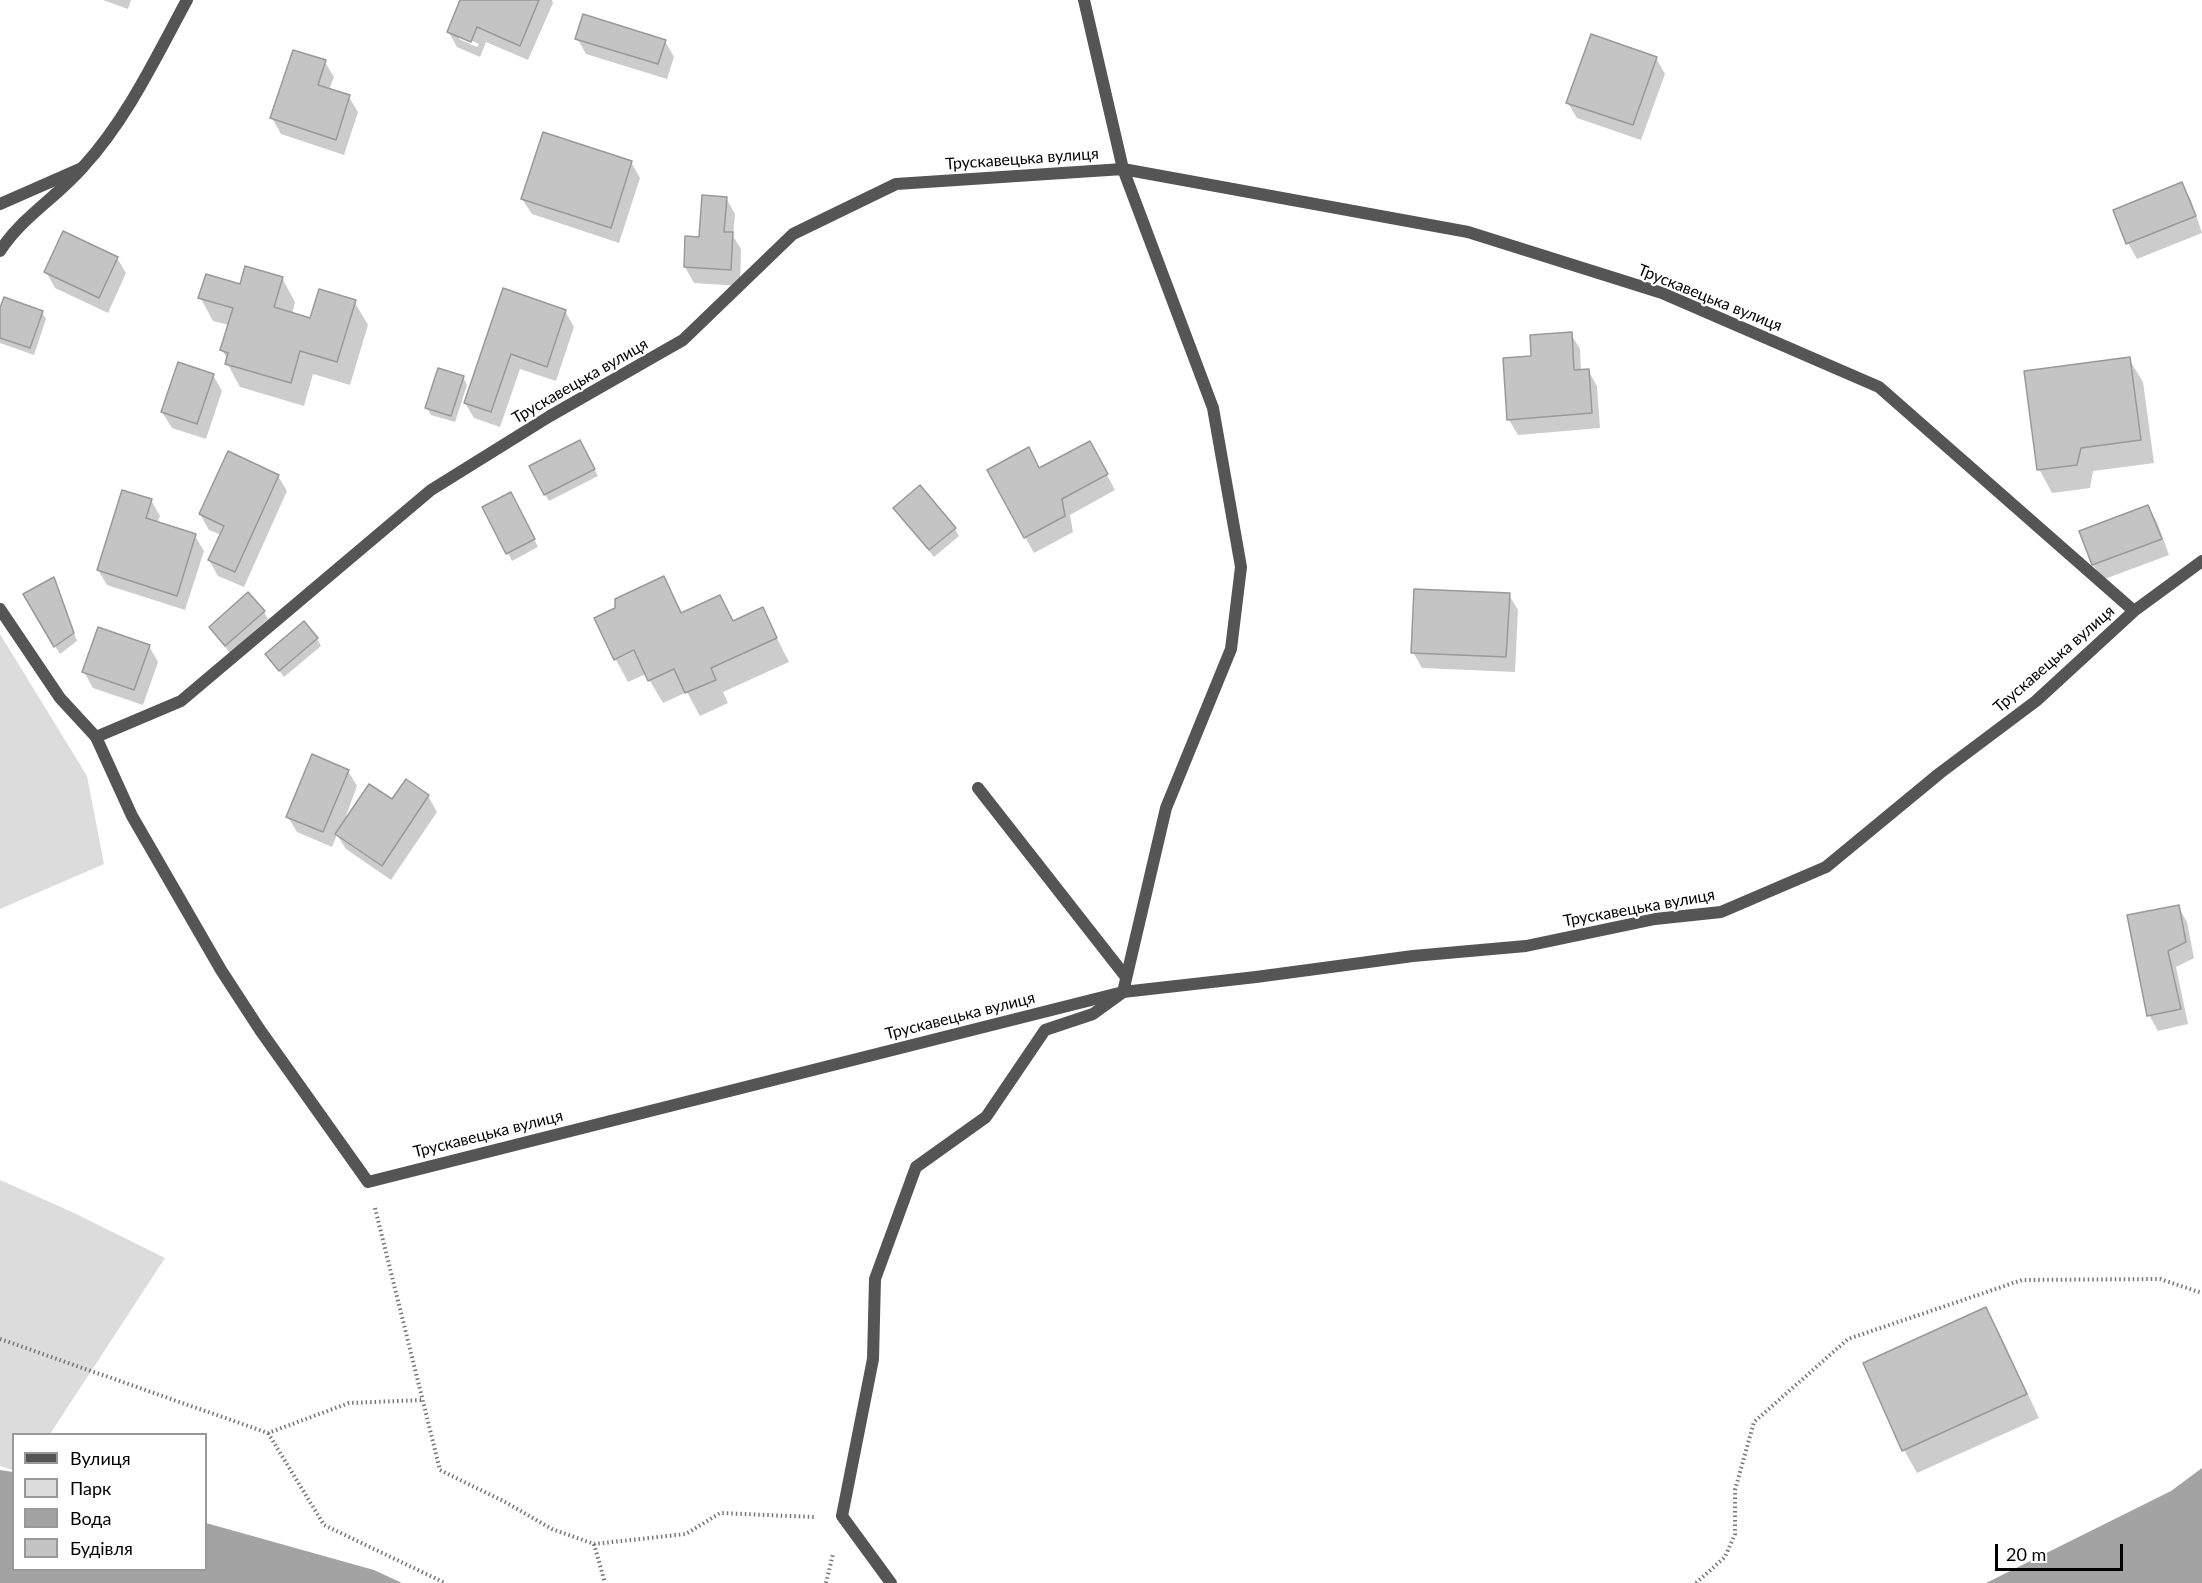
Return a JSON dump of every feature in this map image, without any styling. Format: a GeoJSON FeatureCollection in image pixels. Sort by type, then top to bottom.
{"type":"FeatureCollection","features":[{"type":"Feature","properties":{"kind":"street"},"geometry":{"type":"LineString","coordinates":[[0,251],[11,234],[83,167],[126,111],[187,0]]}},
{"type":"Feature","properties":{"kind":"street","name":"Трускавецька вулиця"},"geometry":{"type":"LineString","coordinates":[[1084,0],[1123,169],[1213,408],[1241,567],[1231,649],[1166,808],[1123,992]]}},
{"type":"Feature","properties":{"kind":"street"},"geometry":{"type":"LineString","coordinates":[[0,204],[83,167]]}},
{"type":"Feature","properties":{"kind":"street","name":"Трускавецька вулиця"},"geometry":{"type":"LineString","coordinates":[[96,737],[181,701],[430,490],[683,340],[793,234],[896,184],[1123,169],[1468,232],[1662,293],[1880,387],[2134,611]]}},
{"type":"Feature","properties":{"kind":"street","name":"Трускавецька вулиця"},"geometry":{"type":"LineString","coordinates":[[368,1182],[1123,992],[1413,956],[1526,946],[1655,919],[1721,912],[1826,867],[1940,773],[2036,701],[2134,611],[2202,561]]}},
{"type":"Feature","properties":{"kind":"street"},"geometry":{"type":"LineString","coordinates":[[0,609],[60,698],[96,737],[132,816],[221,970],[260,1030],[368,1182]]}},
{"type":"Feature","properties":{"kind":"street"},"geometry":{"type":"LineString","coordinates":[[978,788],[1126,977]]}},
{"type":"Feature","properties":{"kind":"street"},"geometry":{"type":"LineString","coordinates":[[891,1583],[842,1516],[873,1359],[875,1279],[916,1167],[986,1117],[1045,1030],[1093,1014],[1123,992]]}},
{"type":"Feature","properties":{"kind":"path"},"geometry":{"type":"LineString","coordinates":[[368,1182],[440,1470],[507,1503],[552,1529],[594,1544],[686,1534],[720,1513],[795,1517],[842,1516]]}},
{"type":"Feature","properties":{"kind":"path"},"geometry":{"type":"LineString","coordinates":[[1696,1583],[1725,1557],[1735,1534],[1735,1490],[1754,1422],[1848,1339],[2022,1280],[2160,1279],[2202,1293]]}},
{"type":"Feature","properties":{"kind":"path"},"geometry":{"type":"LineString","coordinates":[[0,1339],[268,1433],[349,1404],[423,1400]]}},
{"type":"Feature","properties":{"kind":"path"},"geometry":{"type":"LineString","coordinates":[[268,1433],[324,1525],[445,1583]]}},
{"type":"Feature","properties":{"kind":"path"},"geometry":{"type":"LineString","coordinates":[[594,1544],[605,1583]]}},
{"type":"Feature","properties":{"kind":"green space"},"geometry":{"type":"Polygon","coordinates":[[[0,634],[87,776],[104,864],[0,909],[0,634]]]}},
{"type":"Feature","properties":{"kind":"green space"},"geometry":{"type":"Polygon","coordinates":[[[0,1180],[72,1212],[165,1258],[51,1433],[12,1433],[12,1470],[0,1466],[0,1180]]]}},
{"type":"Feature","properties":{"kind":"water"},"geometry":{"type":"Polygon","coordinates":[[[2202,1468],[2202,1583],[1986,1583],[2171,1491],[2202,1468]]]}},
{"type":"Feature","properties":{"kind":"water"},"geometry":{"type":"Polygon","coordinates":[[[0,1470],[12,1472],[12,1571],[207,1571],[207,1523],[374,1570],[402,1583],[0,1583],[0,1470]]]}},
{"type":"Feature","properties":{"kind":"building"},"geometry":{"type":"Polygon","coordinates":[[[460,0],[539,0],[520,46],[477,27],[471,42],[447,32],[460,0]]]}},
{"type":"Feature","properties":{"kind":"building"},"geometry":{"type":"Polygon","coordinates":[[[583,14],[666,40],[658,64],[575,39],[583,14]]]}},
{"type":"Feature","properties":{"kind":"building"},"geometry":{"type":"Polygon","coordinates":[[[1591,34],[1657,57],[1633,125],[1566,103],[1591,34]]]}},
{"type":"Feature","properties":{"kind":"building"},"geometry":{"type":"Polygon","coordinates":[[[293,50],[326,60],[318,85],[350,95],[336,140],[270,118],[293,50]]]}},
{"type":"Feature","properties":{"kind":"building"},"geometry":{"type":"Polygon","coordinates":[[[543,132],[632,161],[611,228],[521,199],[543,132]]]}},
{"type":"Feature","properties":{"kind":"building"},"geometry":{"type":"Polygon","coordinates":[[[2182,182],[2196,216],[2126,244],[2113,210],[2182,182]]]}},
{"type":"Feature","properties":{"kind":"building"},"geometry":{"type":"Polygon","coordinates":[[[702,195],[727,197],[724,232],[733,232],[731,270],[684,267],[685,236],[699,237],[702,195]]]}},
{"type":"Feature","properties":{"kind":"building"},"geometry":{"type":"Polygon","coordinates":[[[63,231],[118,257],[99,298],[44,272],[63,231]]]}},
{"type":"Feature","properties":{"kind":"building"},"geometry":{"type":"Polygon","coordinates":[[[245,266],[283,277],[274,307],[310,318],[319,289],[356,300],[337,362],[300,351],[291,383],[225,364],[228,353],[220,350],[233,308],[198,298],[206,274],[240,284],[245,266]]]}},
{"type":"Feature","properties":{"kind":"building"},"geometry":{"type":"Polygon","coordinates":[[[503,288],[566,310],[547,367],[511,354],[491,412],[464,403],[503,288]]]}},
{"type":"Feature","properties":{"kind":"building"},"geometry":{"type":"Polygon","coordinates":[[[4,297],[43,311],[30,348],[0,338],[0,308],[4,297]]]}},
{"type":"Feature","properties":{"kind":"building"},"geometry":{"type":"Polygon","coordinates":[[[1572,332],[1574,370],[1589,369],[1592,413],[1507,420],[1503,358],[1531,356],[1530,335],[1572,332]]]}},
{"type":"Feature","properties":{"kind":"building"},"geometry":{"type":"Polygon","coordinates":[[[2130,357],[2141,440],[2081,448],[2077,465],[2037,470],[2024,371],[2130,357]]]}},
{"type":"Feature","properties":{"kind":"building"},"geometry":{"type":"Polygon","coordinates":[[[178,362],[214,374],[197,424],[161,412],[178,362]]]}},
{"type":"Feature","properties":{"kind":"building"},"geometry":{"type":"Polygon","coordinates":[[[438,368],[464,376],[451,416],[425,408],[438,368]]]}},
{"type":"Feature","properties":{"kind":"building"},"geometry":{"type":"Polygon","coordinates":[[[580,440],[595,469],[544,495],[529,466],[580,440]]]}},
{"type":"Feature","properties":{"kind":"building"},"geometry":{"type":"Polygon","coordinates":[[[1090,441],[1108,474],[1062,499],[1065,516],[1024,538],[987,470],[1029,447],[1039,468],[1090,441]]]}},
{"type":"Feature","properties":{"kind":"building"},"geometry":{"type":"Polygon","coordinates":[[[228,451],[279,475],[235,572],[208,560],[224,526],[199,514],[228,451]]]}},
{"type":"Feature","properties":{"kind":"building"},"geometry":{"type":"Polygon","coordinates":[[[920,485],[956,528],[929,550],[893,508],[920,485]]]}},
{"type":"Feature","properties":{"kind":"building"},"geometry":{"type":"Polygon","coordinates":[[[122,490],[152,499],[146,518],[196,534],[177,596],[97,570],[122,490]]]}},
{"type":"Feature","properties":{"kind":"building"},"geometry":{"type":"Polygon","coordinates":[[[511,492],[535,539],[506,554],[482,507],[511,492]]]}},
{"type":"Feature","properties":{"kind":"building"},"geometry":{"type":"Polygon","coordinates":[[[2148,505],[2162,539],[2092,565],[2079,531],[2148,505]]]}},
{"type":"Feature","properties":{"kind":"building"},"geometry":{"type":"Polygon","coordinates":[[[664,576],[681,613],[720,595],[733,621],[763,607],[777,638],[711,668],[716,680],[685,693],[674,669],[648,681],[634,650],[614,660],[594,618],[615,608],[615,599],[664,576]]]}},
{"type":"Feature","properties":{"kind":"building"},"geometry":{"type":"Polygon","coordinates":[[[54,577],[74,633],[54,647],[23,594],[54,577]]]}},
{"type":"Feature","properties":{"kind":"building"},"geometry":{"type":"Polygon","coordinates":[[[1414,589],[1510,593],[1506,657],[1411,653],[1414,589]]]}},
{"type":"Feature","properties":{"kind":"building"},"geometry":{"type":"Polygon","coordinates":[[[248,592],[265,611],[225,646],[209,627],[248,592]]]}},
{"type":"Feature","properties":{"kind":"building"},"geometry":{"type":"Polygon","coordinates":[[[304,621],[318,638],[279,671],[265,654],[304,621]]]}},
{"type":"Feature","properties":{"kind":"building"},"geometry":{"type":"Polygon","coordinates":[[[98,627],[150,645],[134,690],[82,672],[98,627]]]}},
{"type":"Feature","properties":{"kind":"building"},"geometry":{"type":"Polygon","coordinates":[[[312,754],[349,770],[323,832],[286,817],[312,754]]]}},
{"type":"Feature","properties":{"kind":"building"},"geometry":{"type":"Polygon","coordinates":[[[406,779],[429,795],[382,866],[335,834],[369,784],[392,799],[406,779]]]}},
{"type":"Feature","properties":{"kind":"building"},"geometry":{"type":"Polygon","coordinates":[[[2179,905],[2186,942],[2168,951],[2181,1009],[2147,1016],[2127,915],[2179,905]]]}},
{"type":"Feature","properties":{"kind":"building"},"geometry":{"type":"Polygon","coordinates":[[[1986,1307],[2027,1394],[1902,1451],[1863,1363],[1986,1307]]]}}]}
